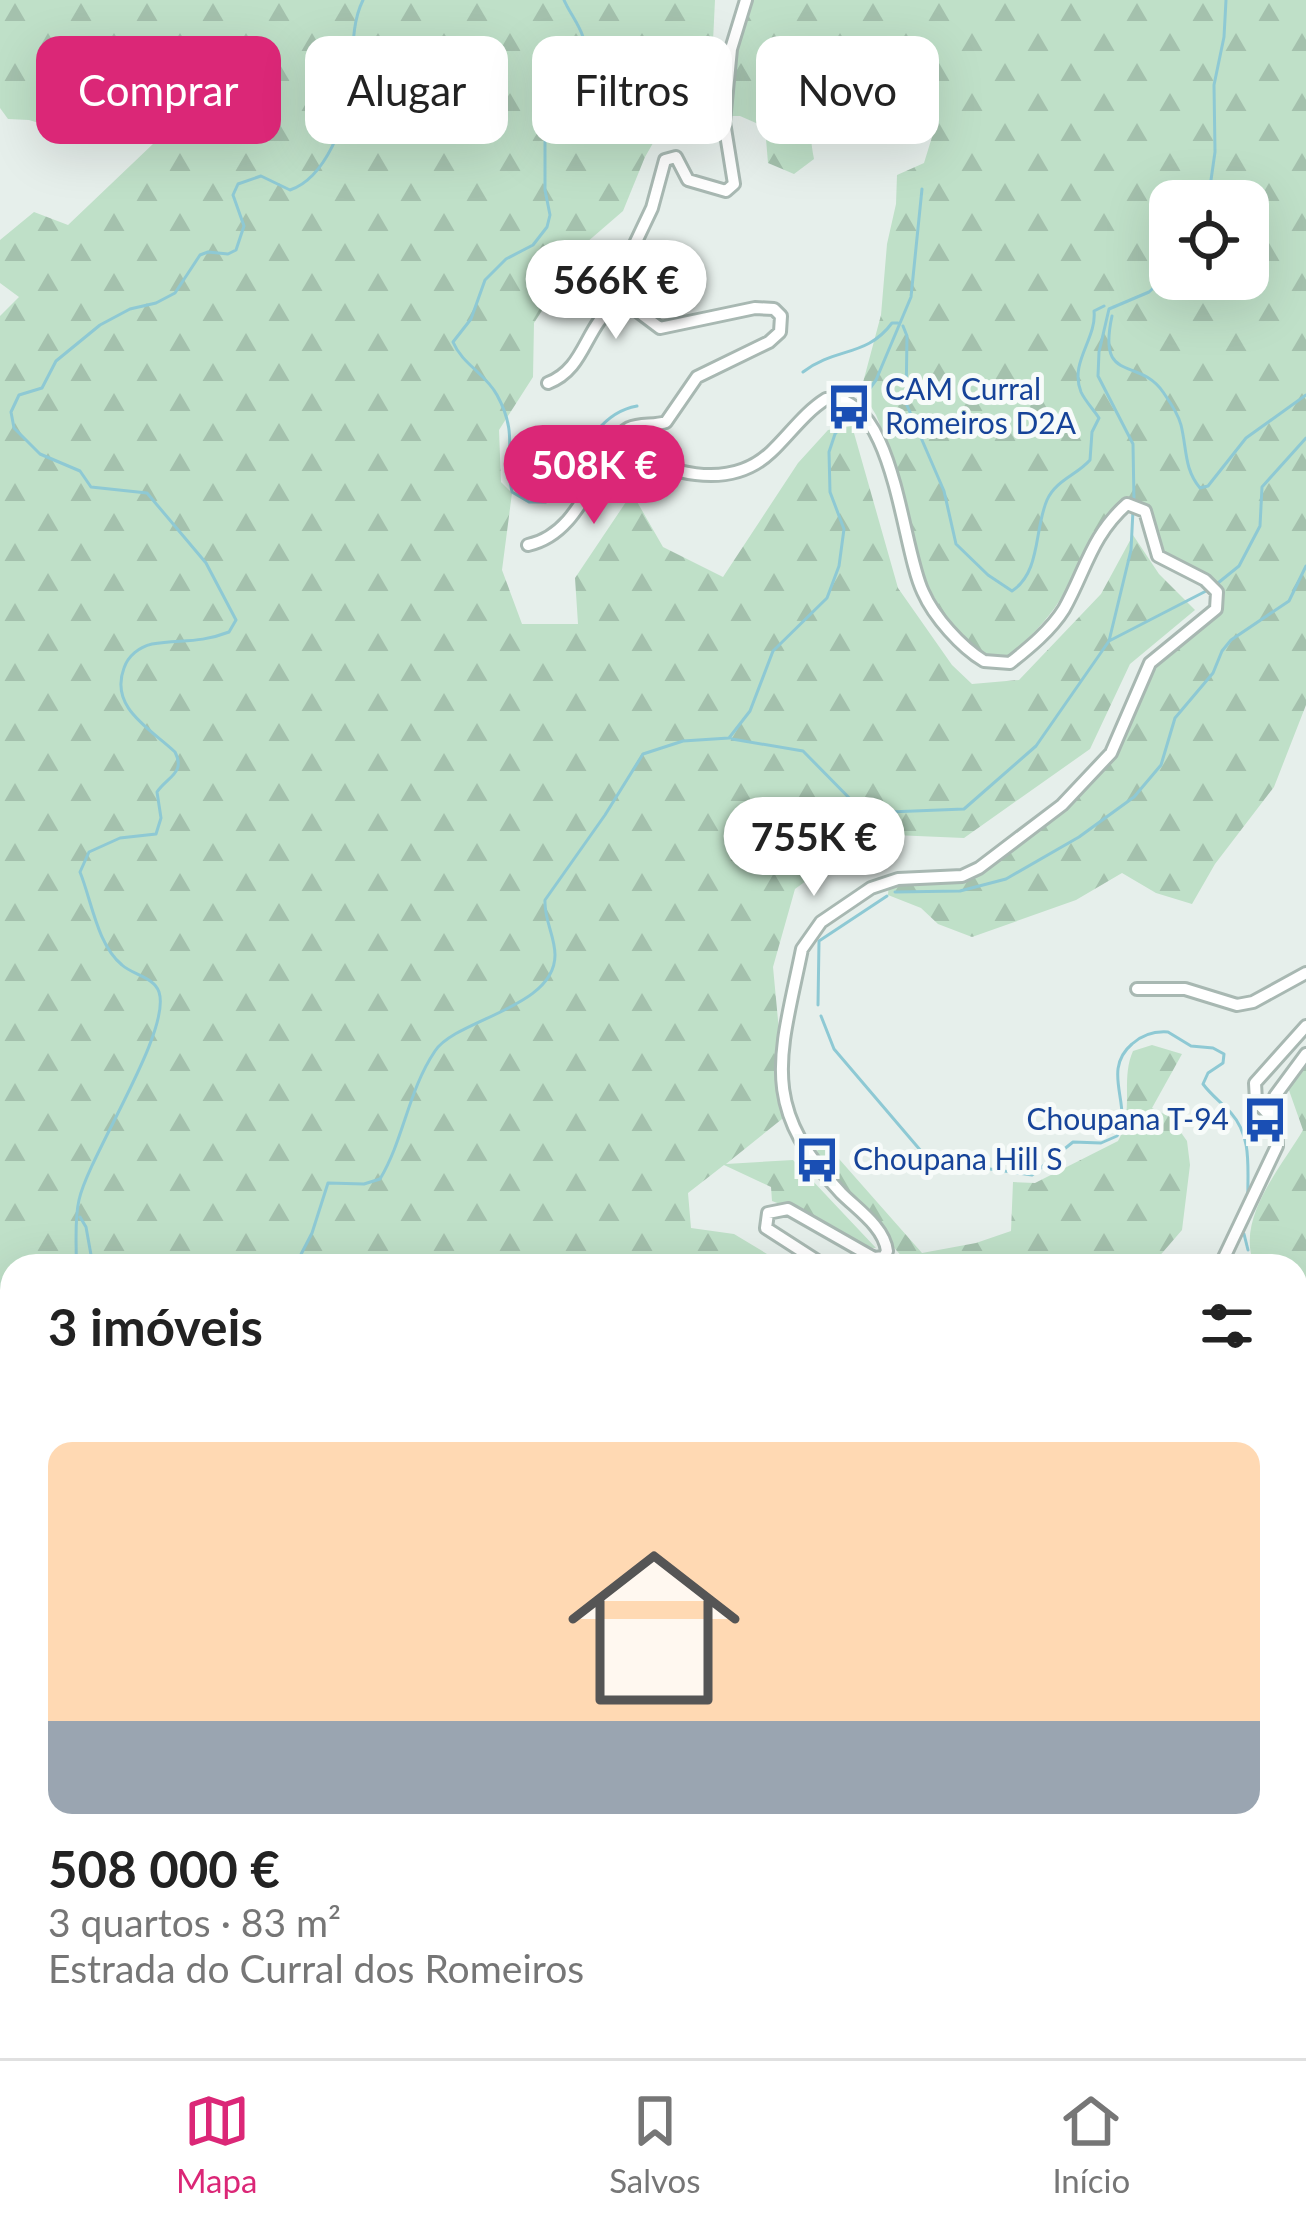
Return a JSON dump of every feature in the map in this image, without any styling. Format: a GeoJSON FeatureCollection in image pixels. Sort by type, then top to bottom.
{"type":"FeatureCollection","features":[{"type":"Feature","properties":{"kind":"street"},"geometry":{"type":"LineString","coordinates":[[622,304],[624,267],[652,208],[665,160],[676,157],[688,181],[726,191],[734,184],[724,122],[731,49],[746,0]]}},
{"type":"Feature","properties":{"kind":"street"},"geometry":{"type":"LineString","coordinates":[[548,383],[567,374],[606,312],[622,304]]}},
{"type":"Feature","properties":{"kind":"street"},"geometry":{"type":"LineString","coordinates":[[528,545],[544,540],[574,515],[629,428],[660,424],[697,377],[780,332],[781,316],[774,309],[755,308],[661,328],[622,304]]}},
{"type":"Feature","properties":{"kind":"street"},"geometry":{"type":"LineString","coordinates":[[619,446],[683,471],[723,476],[766,457],[826,399],[856,405],[894,476],[911,559],[925,597],[984,661],[1010,663],[1047,631],[1072,595],[1087,554],[1131,506],[1147,517],[1158,556],[1205,580],[1217,592],[1216,609],[1150,663],[1112,753],[1062,805],[979,868],[962,876],[898,879],[872,888],[809,935],[802,949],[783,1053],[782,1102],[809,1154],[878,1229],[886,1254]]}},
{"type":"Feature","properties":{"kind":"street"},"geometry":{"type":"LineString","coordinates":[[1137,989],[1204,992],[1237,1005],[1306,973]]}},
{"type":"Feature","properties":{"kind":"street"},"geometry":{"type":"LineString","coordinates":[[1274,1120],[1256,1101],[1255,1083],[1306,1026]]}},
{"type":"Feature","properties":{"kind":"street"},"geometry":{"type":"LineString","coordinates":[[1226,1254],[1277,1146],[1275,1096],[1306,1054]]}},
{"type":"Feature","properties":{"kind":"street"},"geometry":{"type":"LineString","coordinates":[[806,1254],[766,1228],[768,1213],[788,1208],[867,1254]]}},
{"type":"Feature","properties":{"kind":"green space"},"geometry":{"type":"Polygon","coordinates":[[[0,0],[715,0],[713,36],[532,36],[532,144],[652,144],[623,211],[586,243],[534,323],[533,377],[499,430],[501,482],[512,493],[502,570],[522,624],[578,624],[575,578],[632,493],[663,547],[723,577],[798,463],[828,430],[852,426],[898,588],[952,665],[972,684],[1019,680],[1101,594],[1133,535],[1159,574],[1195,610],[1130,664],[1090,749],[964,838],[870,834],[795,889],[773,967],[787,1115],[726,1164],[793,1160],[876,1248],[858,1247],[806,1214],[772,1201],[771,1187],[724,1165],[688,1193],[691,1228],[734,1234],[767,1254],[0,1254],[0,316],[19,297],[0,283],[0,240],[34,212],[68,225],[153,144],[281,144],[281,36],[36,36],[36,122],[8,119],[0,108],[0,0]]]}},
{"type":"Feature","properties":{"kind":"green space"},"geometry":{"type":"Polygon","coordinates":[[[746,0],[1306,0],[1306,705],[1274,787],[1215,864],[1192,904],[1156,893],[1122,873],[1076,900],[972,937],[888,895],[889,881],[961,876],[1062,805],[1111,753],[1150,663],[1207,618],[1217,592],[1158,556],[1147,517],[1123,501],[1095,531],[1065,591],[1032,635],[1007,658],[983,657],[946,617],[924,580],[898,470],[861,390],[881,315],[897,175],[924,163],[930,144],[939,144],[939,36],[756,36],[756,123],[732,116],[732,58],[746,0]]]}},
{"type":"Feature","properties":{"kind":"green space"},"geometry":{"type":"Polygon","coordinates":[[[766,144],[812,144],[814,159],[794,174],[768,163],[766,144]]]}},
{"type":"Feature","properties":{"kind":"green space"},"geometry":{"type":"Polygon","coordinates":[[[1152,1045],[1182,1054],[1152,1108],[1170,1117],[1187,1141],[1190,1165],[1182,1230],[1161,1254],[900,1254],[816,1159],[818,1146],[825,1143],[922,1253],[976,1243],[1011,1231],[1013,1182],[1035,1183],[1118,1141],[1126,1119],[1133,1051],[1152,1045]]]}},
{"type":"Feature","properties":{"kind":"green space"},"geometry":{"type":"Polygon","coordinates":[[[1306,1054],[1306,1254],[1251,1254],[1255,1213],[1303,1130],[1285,1079],[1306,1054]]]}},
{"type":"Feature","properties":{"kind":"waterway"},"geometry":{"type":"LineString","coordinates":[[76,1254],[79,1200],[142,1063],[160,1010],[156,987],[122,965],[107,946],[80,872],[89,852],[120,838],[156,834],[161,818],[157,792],[178,765],[175,752],[127,706],[122,695],[124,668],[143,647],[218,636],[229,632],[236,620],[206,563],[147,493],[91,487],[80,471],[40,454],[14,428],[11,412],[19,395],[42,388],[56,361],[100,325],[175,293],[200,255],[236,250],[244,226],[233,195],[238,184],[261,176],[290,190],[314,174],[332,147],[344,115],[354,31],[363,0]]}},
{"type":"Feature","properties":{"kind":"waterway"},"geometry":{"type":"LineString","coordinates":[[564,0],[583,37],[587,98],[578,118],[545,141],[547,227],[533,245],[506,259],[485,280],[471,319],[453,342],[504,410],[512,492],[529,502],[546,502],[568,481]]}},
{"type":"Feature","properties":{"kind":"waterway"},"geometry":{"type":"LineString","coordinates":[[1211,180],[1214,85],[1226,0]]}},
{"type":"Feature","properties":{"kind":"waterway"},"geometry":{"type":"LineString","coordinates":[[857,406],[876,380],[911,297],[922,189]]}},
{"type":"Feature","properties":{"kind":"waterway"},"geometry":{"type":"LineString","coordinates":[[1134,501],[1133,444],[1098,376],[1099,352],[1109,309],[1149,292]]}},
{"type":"Feature","properties":{"kind":"waterway"},"geometry":{"type":"LineString","coordinates":[[903,326],[907,336],[906,403],[944,491],[956,544],[1012,591],[1028,573],[1051,493],[1090,460],[1092,432],[1099,418],[1081,392],[1078,371],[1094,311],[1104,306]]}},
{"type":"Feature","properties":{"kind":"waterway"},"geometry":{"type":"LineString","coordinates":[[1112,316],[1110,352],[1122,366],[1153,381],[1171,404],[1200,488],[1208,486],[1246,438],[1306,395]]}},
{"type":"Feature","properties":{"kind":"waterway"},"geometry":{"type":"LineString","coordinates":[[803,372],[862,347],[898,323]]}},
{"type":"Feature","properties":{"kind":"waterway"},"geometry":{"type":"LineString","coordinates":[[573,474],[605,422],[637,406]]}},
{"type":"Feature","properties":{"kind":"waterway"},"geometry":{"type":"LineString","coordinates":[[301,1254],[328,1183],[364,1184],[380,1179],[435,1051],[463,1030],[523,1000],[551,973],[555,948],[545,900],[643,754],[683,741],[729,738],[750,711],[773,651],[827,598],[839,566],[844,529],[830,492],[829,452],[835,434],[851,414]]}},
{"type":"Feature","properties":{"kind":"waterway"},"geometry":{"type":"LineString","coordinates":[[1218,583],[1239,566],[1260,526],[1262,487],[1306,438]]}},
{"type":"Feature","properties":{"kind":"waterway"},"geometry":{"type":"LineString","coordinates":[[1109,641],[1131,550],[1133,510]]}},
{"type":"Feature","properties":{"kind":"waterway"},"geometry":{"type":"LineString","coordinates":[[895,892],[960,891],[1006,879],[1079,837],[1134,797],[1161,765],[1175,718],[1213,673],[1222,651],[1289,601],[1306,566]]}},
{"type":"Feature","properties":{"kind":"waterway"},"geometry":{"type":"LineString","coordinates":[[732,739],[803,751],[864,813],[964,809],[1036,746],[1109,641],[1210,589]]}},
{"type":"Feature","properties":{"kind":"waterway"},"geometry":{"type":"LineString","coordinates":[[818,1005],[819,941],[887,896]]}},
{"type":"Feature","properties":{"kind":"waterway"},"geometry":{"type":"LineString","coordinates":[[821,1016],[834,1049],[934,1161],[1032,1175],[1073,1142],[1101,1143],[1117,1136],[1122,1113],[1119,1066],[1136,1041],[1168,1032],[1191,1046],[1213,1048],[1224,1054],[1223,1063],[1208,1073],[1203,1084],[1243,1133],[1248,1200]]}},
{"type":"Feature","properties":{"kind":"waterway"},"geometry":{"type":"LineString","coordinates":[[80,1217],[91,1254]]}},
{"type":"Feature","properties":{"kind":"waterway"},"geometry":{"type":"LineString","coordinates":[[1244,1234],[1248,1250]]}},
{"type":"Feature","properties":{"kind":"place","name":"CAM Curral Romeiros D2A"},"geometry":{"type":"Point","coordinates":[849,407]}},
{"type":"Feature","properties":{"kind":"place","name":"Choupana T-94"},"geometry":{"type":"Point","coordinates":[1265,1120]}},
{"type":"Feature","properties":{"kind":"place","name":"Choupana Hill S"},"geometry":{"type":"Point","coordinates":[817,1160]}}]}
